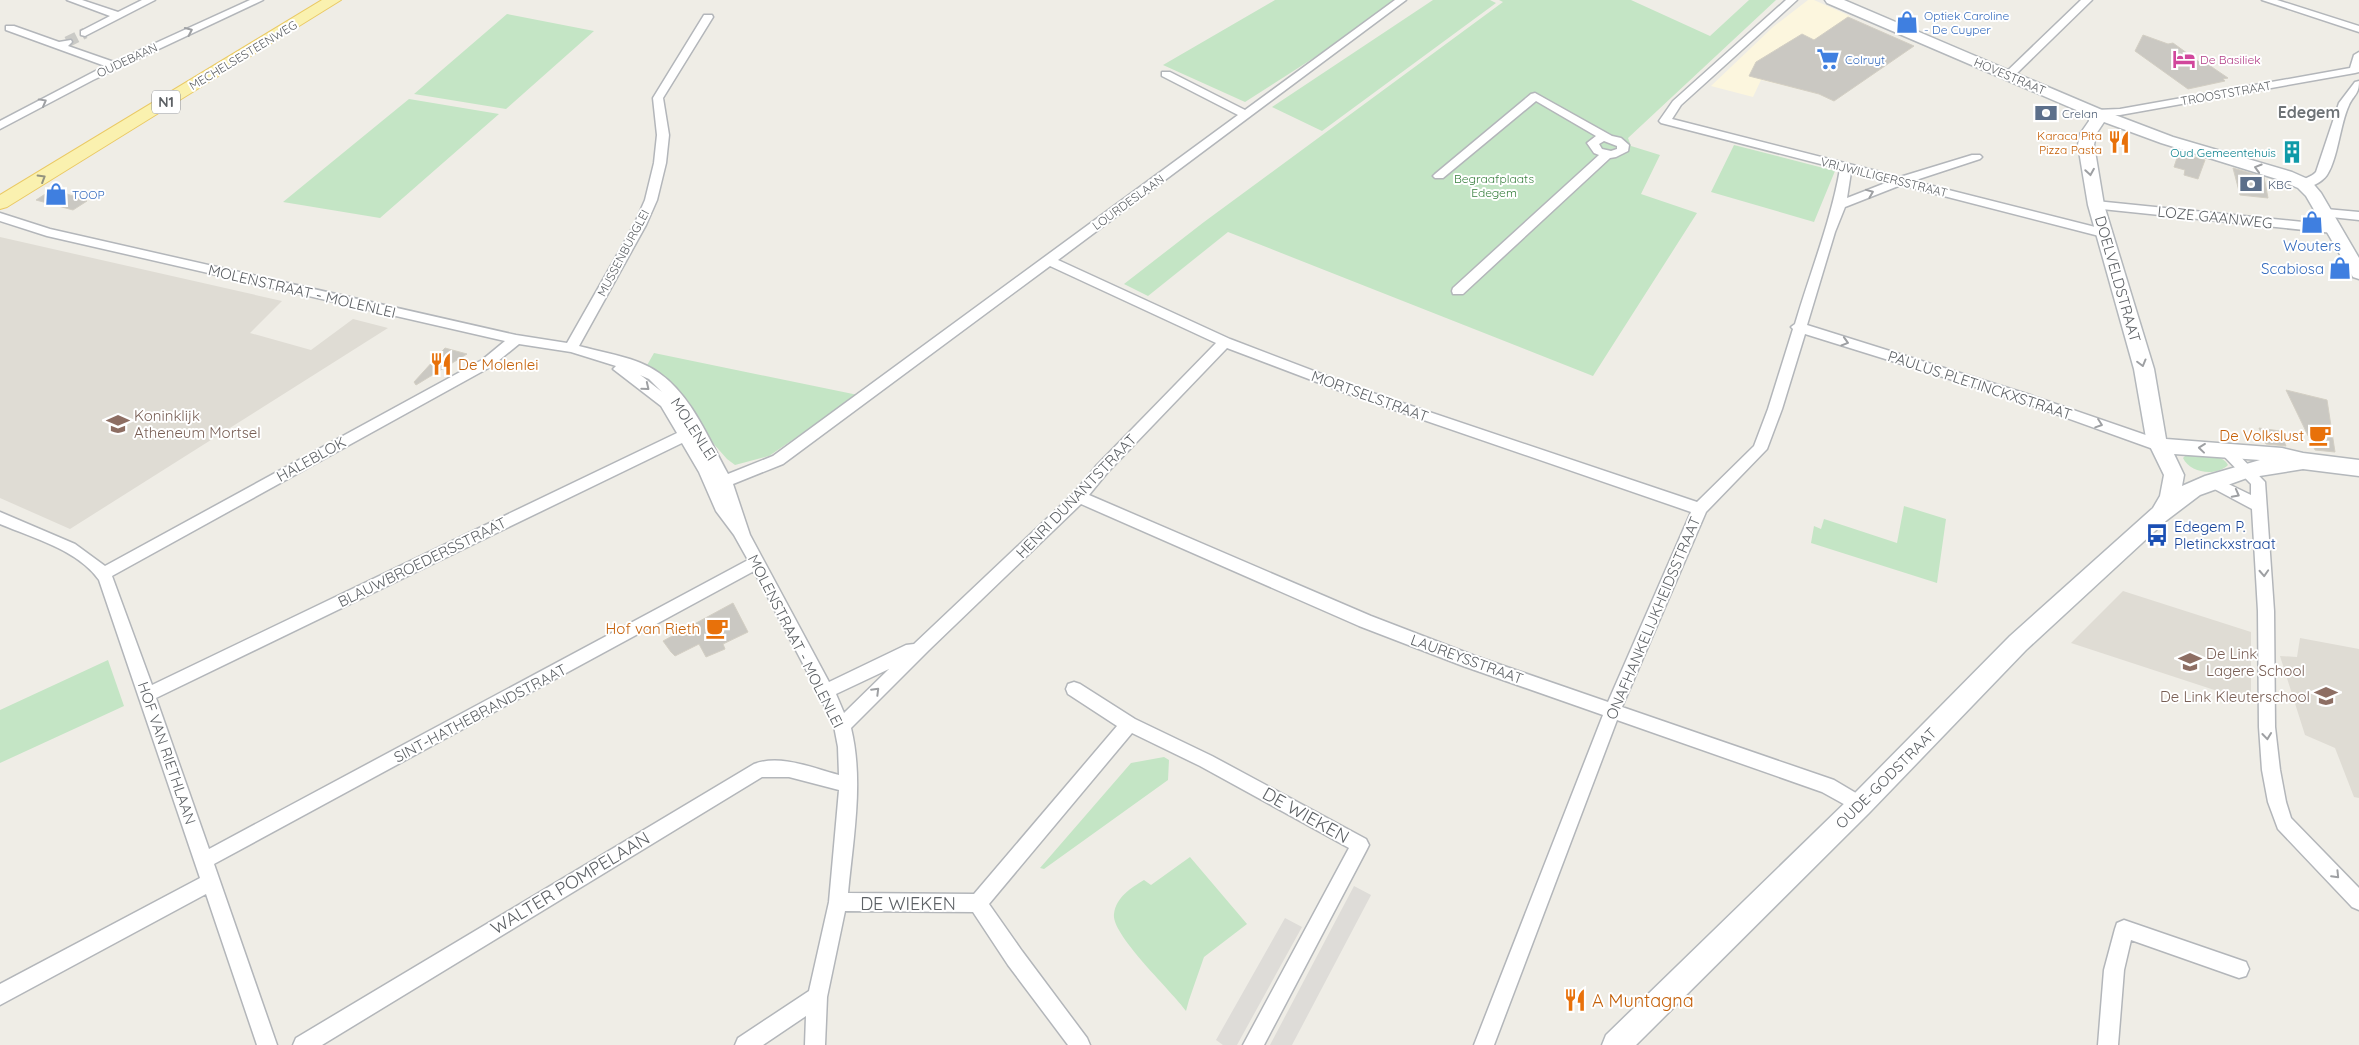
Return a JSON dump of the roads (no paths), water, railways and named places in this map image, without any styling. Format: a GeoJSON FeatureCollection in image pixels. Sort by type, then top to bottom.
{"type":"FeatureCollection","features":[{"type":"Feature","properties":{"kind":"main road","name":"MECHELSESTEENWEG"},"geometry":{"type":"LineString","coordinates":[[0,189],[310,0]]}},
{"type":"Feature","properties":{"kind":"main road","name":"MECHELSESTEENWEG"},"geometry":{"type":"LineString","coordinates":[[0,203],[332,0]]}},
{"type":"Feature","properties":{"kind":"street"},"geometry":{"type":"LineString","coordinates":[[72,0],[118,16]]}},
{"type":"Feature","properties":{"kind":"street"},"geometry":{"type":"LineString","coordinates":[[85,33],[150,0]]}},
{"type":"Feature","properties":{"kind":"street","name":"OUDEBAAN"},"geometry":{"type":"LineString","coordinates":[[0,126],[62,91],[258,0]]}},
{"type":"Feature","properties":{"kind":"street","name":"LOURDESLAAN"},"geometry":{"type":"LineString","coordinates":[[725,480],[778,460],[854,402],[1401,0]]}},
{"type":"Feature","properties":{"kind":"street","name":"VRIJWILLIGERSSTRAAT"},"geometry":{"type":"LineString","coordinates":[[1792,0],[1678,103],[1666,121],[2103,233]]}},
{"type":"Feature","properties":{"kind":"street","name":"HOVESTRAAT"},"geometry":{"type":"LineString","coordinates":[[1832,0],[2096,113],[2167,140],[2286,176],[2304,184]]}},
{"type":"Feature","properties":{"kind":"street"},"geometry":{"type":"LineString","coordinates":[[2008,76],[2073,11],[2087,0]]}},
{"type":"Feature","properties":{"kind":"street"},"geometry":{"type":"LineString","coordinates":[[2267,0],[2359,29]]}},
{"type":"Feature","properties":{"kind":"street","name":"MUSSENBURGLEI"},"geometry":{"type":"LineString","coordinates":[[571,348],[640,225],[651,200],[660,163],[663,135],[658,98],[708,17]]}},
{"type":"Feature","properties":{"kind":"street"},"geometry":{"type":"LineString","coordinates":[[10,28],[64,44],[114,66]]}},
{"type":"Feature","properties":{"kind":"street"},"geometry":{"type":"LineString","coordinates":[[2357,71],[2359,55]]}},
{"type":"Feature","properties":{"kind":"street","name":"TROOSTSTRAAT"},"geometry":{"type":"LineString","coordinates":[[2096,113],[2120,112],[2357,71]]}},
{"type":"Feature","properties":{"kind":"street"},"geometry":{"type":"LineString","coordinates":[[1166,74],[1246,115]]}},
{"type":"Feature","properties":{"kind":"street"},"geometry":{"type":"LineString","coordinates":[[2359,84],[2344,103],[2322,173],[2316,180],[2304,184],[2314,193],[2359,272]]}},
{"type":"Feature","properties":{"kind":"street"},"geometry":{"type":"LineString","coordinates":[[1439,176],[1535,96],[1607,137],[1620,142],[1623,148],[1616,154],[1607,154],[1595,148],[1593,143],[1598,138],[1607,137]]}},
{"type":"Feature","properties":{"kind":"street","name":"DOELVELDSTRAAT"},"geometry":{"type":"LineString","coordinates":[[2096,113],[2097,121],[2088,134],[2086,145],[2096,205],[2144,369],[2156,438],[2161,446]]}},
{"type":"Feature","properties":{"kind":"street"},"geometry":{"type":"LineString","coordinates":[[1458,291],[1607,154]]}},
{"type":"Feature","properties":{"kind":"street"},"geometry":{"type":"LineString","coordinates":[[1840,205],[1900,181],[1976,157]]}},
{"type":"Feature","properties":{"kind":"street","name":"ONAFHANKELIJKHEIDSSTRAAT"},"geometry":{"type":"LineString","coordinates":[[1484,1045],[1612,712],[1700,509],[1760,449],[1778,400],[1798,327],[1829,232],[1840,205],[1846,168]]}},
{"type":"Feature","properties":{"kind":"street","name":"LOZE GAANWEG"},"geometry":{"type":"LineString","coordinates":[[2096,205],[2330,221],[2359,216]]}},
{"type":"Feature","properties":{"kind":"street","name":"MOLENSTRAAT - MOLENLEI"},"geometry":{"type":"LineString","coordinates":[[0,217],[56,235],[516,339],[571,348],[606,359]]}},
{"type":"Feature","properties":{"kind":"street","name":"MORTSELSTRAAT"},"geometry":{"type":"LineString","coordinates":[[1048,260],[1225,342],[1356,392],[1700,509]]}},
{"type":"Feature","properties":{"kind":"street","name":"PAULUS PLETINCKXSTRAAT"},"geometry":{"type":"LineString","coordinates":[[1798,327],[2022,397],[2161,446]]}},
{"type":"Feature","properties":{"kind":"street","name":"HALEBLOK"},"geometry":{"type":"LineString","coordinates":[[103,574],[487,363],[516,339]]}},
{"type":"Feature","properties":{"kind":"street","name":"HENRI DUNANTSTRAAT"},"geometry":{"type":"LineString","coordinates":[[842,726],[923,645],[1079,497],[1102,469],[1225,342]]}},
{"type":"Feature","properties":{"kind":"street","name":"MOLENLEI"},"geometry":{"type":"LineString","coordinates":[[606,359],[633,366],[654,376],[677,399],[691,432],[725,480],[742,535]]}},
{"type":"Feature","properties":{"kind":"street"},"geometry":{"type":"LineString","coordinates":[[691,432],[721,507],[742,535]]}},
{"type":"Feature","properties":{"kind":"street","name":"BLAUWBROEDERSSTRAAT"},"geometry":{"type":"LineString","coordinates":[[147,695],[691,432]]}},
{"type":"Feature","properties":{"kind":"street"},"geometry":{"type":"LineString","coordinates":[[2161,446],[2282,455],[2302,460],[2359,468]]}},
{"type":"Feature","properties":{"kind":"street"},"geometry":{"type":"LineString","coordinates":[[2161,446],[2176,466],[2192,475],[2212,481],[2261,507]]}},
{"type":"Feature","properties":{"kind":"street","name":"OUDE-GODSTRAAT"},"geometry":{"type":"LineString","coordinates":[[2160,514],[2170,496],[2174,475],[2161,446]]}},
{"type":"Feature","properties":{"kind":"street"},"geometry":{"type":"LineString","coordinates":[[2225,450],[2258,482],[2266,611],[2267,727],[2277,802],[2284,823],[2359,901]]}},
{"type":"Feature","properties":{"kind":"street","name":"OUDE-GODSTRAAT"},"geometry":{"type":"LineString","coordinates":[[1616,1045],[1860,805],[2018,643],[2160,514],[2193,489],[2212,481],[2247,470],[2302,460]]}},
{"type":"Feature","properties":{"kind":"street","name":"LAUREYSSTRAAT"},"geometry":{"type":"LineString","coordinates":[[1079,497],[1365,621],[1469,661],[1612,712],[1828,786],[1860,805]]}},
{"type":"Feature","properties":{"kind":"street","name":"HOF VAN RIETHLAAN"},"geometry":{"type":"LineString","coordinates":[[0,518],[64,546],[88,560],[103,574],[147,695],[267,1045]]}},
{"type":"Feature","properties":{"kind":"street","name":"MOLENSTRAAT - MOLENLEI"},"geometry":{"type":"LineString","coordinates":[[742,535],[826,691],[842,726],[847,747],[848,785],[838,902],[817,997],[815,1045]]}},
{"type":"Feature","properties":{"kind":"street","name":"SINT-HATHEBRANDSTRAAT"},"geometry":{"type":"LineString","coordinates":[[204,861],[756,563]]}},
{"type":"Feature","properties":{"kind":"street","name":"HENRI DUNANTSTRAAT"},"geometry":{"type":"LineString","coordinates":[[826,691],[923,645]]}},
{"type":"Feature","properties":{"kind":"street","name":"DE WIEKEN"},"geometry":{"type":"LineString","coordinates":[[1074,689],[1129,724],[1206,761],[1360,844],[1253,1045]]}},
{"type":"Feature","properties":{"kind":"street","name":"DE WIEKEN"},"geometry":{"type":"LineString","coordinates":[[978,903],[1129,724]]}},
{"type":"Feature","properties":{"kind":"street","name":"WALTER POMPELAAN"},"geometry":{"type":"LineString","coordinates":[[303,1045],[760,769],[789,769],[848,785]]}},
{"type":"Feature","properties":{"kind":"street"},"geometry":{"type":"LineString","coordinates":[[0,995],[210,882]]}},
{"type":"Feature","properties":{"kind":"street","name":"DE WIEKEN"},"geometry":{"type":"LineString","coordinates":[[838,902],[978,903]]}},
{"type":"Feature","properties":{"kind":"street","name":"DE WIEKEN"},"geometry":{"type":"LineString","coordinates":[[978,903],[1080,1045]]}},
{"type":"Feature","properties":{"kind":"street"},"geometry":{"type":"LineString","coordinates":[[2108,1045],[2114,970],[2124,929],[2239,969]]}},
{"type":"Feature","properties":{"kind":"street"},"geometry":{"type":"LineString","coordinates":[[745,1045],[817,997]]}},
{"type":"Feature","properties":{"kind":"tunnel"},"geometry":{"type":"LineString","coordinates":[[67,42],[85,33]]}},
{"type":"Feature","properties":{"kind":"place","name":"Optiek Caroline - De Cuyper"},"geometry":{"type":"Point","coordinates":[1907,22]}},
{"type":"Feature","properties":{"kind":"place","name":"Colruyt"},"geometry":{"type":"Point","coordinates":[1828,59]}},
{"type":"Feature","properties":{"kind":"place","name":"De Basiliek"},"geometry":{"type":"Point","coordinates":[2184,59]}},
{"type":"Feature","properties":{"kind":"place","name":"Crelan"},"geometry":{"type":"Point","coordinates":[2046,113]}},
{"type":"Feature","properties":{"kind":"place","name":"Karaca Pita Pizza Pasta"},"geometry":{"type":"Point","coordinates":[2119,142]}},
{"type":"Feature","properties":{"kind":"place","name":"Oud Gemeentehuis"},"geometry":{"type":"Point","coordinates":[2292,152]}},
{"type":"Feature","properties":{"kind":"place","name":"KBC"},"geometry":{"type":"Point","coordinates":[2251,184]}},
{"type":"Feature","properties":{"kind":"place","name":"TOOP"},"geometry":{"type":"Point","coordinates":[56,194]}},
{"type":"Feature","properties":{"kind":"place","name":"Wouters"},"geometry":{"type":"Point","coordinates":[2312,222]}},
{"type":"Feature","properties":{"kind":"place","name":"Scabiosa"},"geometry":{"type":"Point","coordinates":[2340,268]}},
{"type":"Feature","properties":{"kind":"place","name":"De Molenlei"},"geometry":{"type":"Point","coordinates":[441,364]}},
{"type":"Feature","properties":{"kind":"place","name":"Koninklijk Atheneum Mortsel"},"geometry":{"type":"Point","coordinates":[118,424]}},
{"type":"Feature","properties":{"kind":"place","name":"De Volkslust"},"geometry":{"type":"Point","coordinates":[2320,435]}},
{"type":"Feature","properties":{"kind":"place","name":"Edegem P. Pletinckxstraat"},"geometry":{"type":"Point","coordinates":[2157,535]}},
{"type":"Feature","properties":{"kind":"place","name":"Hof van Rieth"},"geometry":{"type":"Point","coordinates":[717,628]}},
{"type":"Feature","properties":{"kind":"place","name":"De Link Lagere School"},"geometry":{"type":"Point","coordinates":[2190,662]}},
{"type":"Feature","properties":{"kind":"place","name":"De Link Kleuterschool"},"geometry":{"type":"Point","coordinates":[2326,696]}},
{"type":"Feature","properties":{"kind":"place","name":"A Muntagna"},"geometry":{"type":"Point","coordinates":[1575,1000]}},
{"type":"Feature","properties":{"kind":"district","name":"Edegem"},"geometry":{"type":"Point","coordinates":[2309,112]}},
{"type":"Feature","properties":{"kind":"park label","name":"Begraafplaats Edegem"},"geometry":{"type":"Point","coordinates":[1494,185]}}]}
